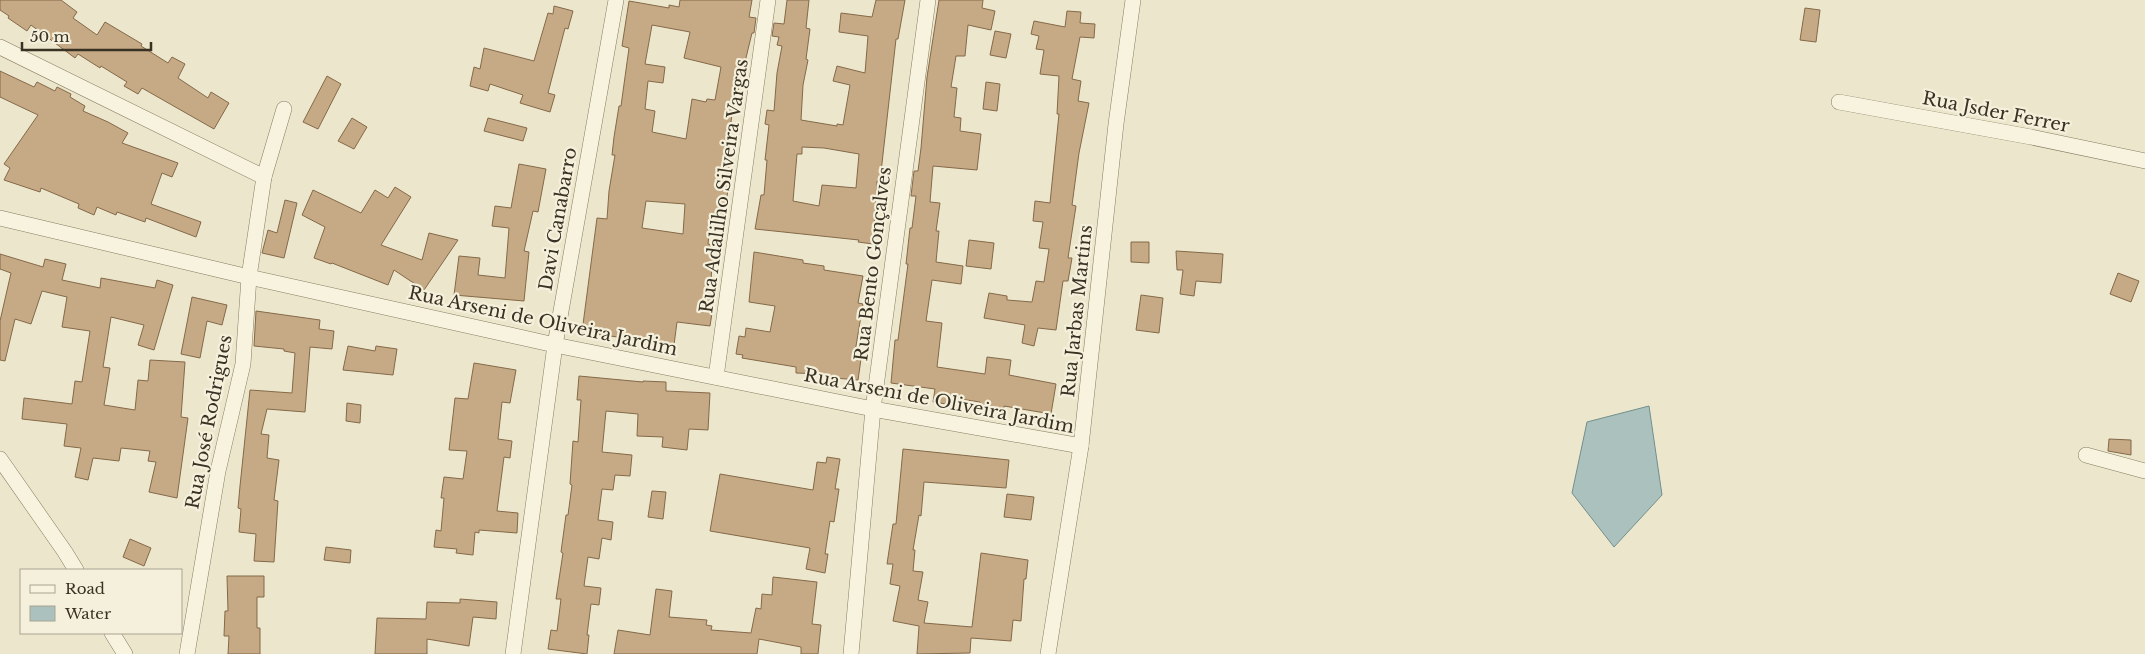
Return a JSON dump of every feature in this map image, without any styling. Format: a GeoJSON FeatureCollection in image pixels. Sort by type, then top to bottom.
{"type":"FeatureCollection","features":[{"type":"Feature","properties":{"kind":"street","name":"Davi Canabarro"},"geometry":{"type":"LineString","coordinates":[[514,654],[554,345],[616,0]]}},
{"type":"Feature","properties":{"kind":"street","name":"Rua Adalilho Silveira Vargas"},"geometry":{"type":"LineString","coordinates":[[716,376],[768,0]]}},
{"type":"Feature","properties":{"kind":"street","name":"Rua Bento Gonçalves"},"geometry":{"type":"LineString","coordinates":[[851,654],[873,409],[928,0]]}},
{"type":"Feature","properties":{"kind":"street","name":"Rua Jarbas Martins"},"geometry":{"type":"LineString","coordinates":[[1048,654],[1081,446],[1116,124],[1133,0]]}},
{"type":"Feature","properties":{"kind":"street"},"geometry":{"type":"LineString","coordinates":[[0,47],[264,177]]}},
{"type":"Feature","properties":{"kind":"street","name":"Rua Jsder Ferrer"},"geometry":{"type":"LineString","coordinates":[[1839,102],[2022,135],[2145,161]]}},
{"type":"Feature","properties":{"kind":"street","name":"Rua José Rodrigues"},"geometry":{"type":"LineString","coordinates":[[187,654],[218,471],[242,364],[249,277],[264,177],[284,109]]}},
{"type":"Feature","properties":{"kind":"street","name":"Rua Arseni de Oliveira Jardim"},"geometry":{"type":"LineString","coordinates":[[0,218],[249,277],[554,345],[873,409],[1081,446]]}},
{"type":"Feature","properties":{"kind":"street"},"geometry":{"type":"LineString","coordinates":[[2086,455],[2145,472]]}},
{"type":"Feature","properties":{"kind":"street"},"geometry":{"type":"LineString","coordinates":[[0,460],[75,569]]}},
{"type":"Feature","properties":{"kind":"street"},"geometry":{"type":"LineString","coordinates":[[113,634],[125,654]]}},
{"type":"Feature","properties":{"kind":"water"},"geometry":{"type":"Polygon","coordinates":[[[1649,406],[1662,495],[1614,547],[1572,493],[1587,422],[1649,406]]]}},
{"type":"Feature","properties":{"kind":"building"},"geometry":{"type":"Polygon","coordinates":[[[0,0],[61,0],[77,12],[73,18],[97,35],[105,22],[142,44],[141,46],[168,63],[172,57],[185,64],[178,78],[208,98],[211,92],[229,103],[214,129],[142,88],[138,94],[124,86],[127,82],[78,54],[75,58],[31,25],[27,31],[0,10],[0,0]]]}},
{"type":"Feature","properties":{"kind":"building"},"geometry":{"type":"Polygon","coordinates":[[[680,0],[752,0],[749,17],[756,18],[754,33],[752,33],[736,99],[734,99],[726,160],[729,160],[728,189],[723,226],[710,225],[708,244],[713,245],[710,300],[714,300],[710,326],[677,322],[674,345],[582,332],[597,218],[607,219],[615,155],[612,155],[614,137],[619,106],[621,106],[629,48],[622,46],[629,1],[669,8],[669,5],[679,7],[680,0]],[[652,25],[645,64],[665,67],[663,83],[648,81],[645,109],[655,111],[652,132],[686,139],[692,99],[706,102],[707,99],[715,100],[721,67],[684,58],[690,32],[652,25]],[[646,201],[642,228],[683,234],[685,204],[646,201]]]}},
{"type":"Feature","properties":{"kind":"building"},"geometry":{"type":"Polygon","coordinates":[[[787,0],[809,0],[806,28],[810,29],[806,59],[808,60],[803,85],[801,120],[837,126],[837,124],[843,125],[850,85],[833,81],[837,66],[865,73],[868,36],[839,32],[841,13],[872,17],[876,0],[905,0],[898,39],[896,39],[880,181],[877,181],[873,244],[858,242],[859,240],[755,229],[761,195],[764,195],[769,125],[765,124],[767,110],[774,111],[777,73],[782,46],[777,45],[779,37],[772,36],[774,23],[784,24],[787,0]],[[802,147],[802,154],[797,154],[793,201],[819,206],[822,185],[856,188],[859,154],[824,148],[802,147]]]}},
{"type":"Feature","properties":{"kind":"building"},"geometry":{"type":"Polygon","coordinates":[[[939,0],[983,0],[982,8],[995,11],[991,30],[968,25],[965,56],[956,56],[951,87],[957,88],[954,117],[961,118],[960,131],[981,134],[977,170],[933,166],[930,202],[940,203],[936,231],[939,231],[936,262],[963,266],[961,284],[932,280],[926,321],[942,323],[937,367],[985,374],[987,357],[1011,360],[1009,375],[1056,384],[1051,414],[1004,406],[1003,412],[979,409],[980,402],[947,397],[946,404],[933,402],[935,389],[891,383],[895,340],[898,340],[908,264],[906,264],[910,228],[912,228],[916,196],[911,196],[914,171],[918,171],[927,77],[939,0]]]}},
{"type":"Feature","properties":{"kind":"building"},"geometry":{"type":"Polygon","coordinates":[[[554,6],[573,11],[568,29],[565,28],[548,93],[555,95],[550,112],[520,103],[523,95],[490,84],[488,91],[470,86],[474,67],[480,69],[484,48],[534,61],[548,13],[553,14],[554,6]]]}},
{"type":"Feature","properties":{"kind":"building"},"geometry":{"type":"Polygon","coordinates":[[[1805,8],[1820,10],[1816,42],[1800,40],[1805,8]]]}},
{"type":"Feature","properties":{"kind":"building"},"geometry":{"type":"Polygon","coordinates":[[[1067,11],[1081,12],[1080,23],[1095,24],[1094,38],[1080,37],[1072,79],[1081,81],[1078,101],[1089,103],[1079,153],[1072,205],[1076,206],[1068,258],[1072,258],[1068,281],[1063,281],[1056,330],[1038,328],[1034,346],[1022,343],[1025,325],[984,318],[989,293],[1007,296],[1007,300],[1032,302],[1036,281],[1044,282],[1049,249],[1039,248],[1043,222],[1033,221],[1035,201],[1050,203],[1059,114],[1057,114],[1059,76],[1040,74],[1044,50],[1036,49],[1039,36],[1031,34],[1034,21],[1065,27],[1067,11]]]}},
{"type":"Feature","properties":{"kind":"building"},"geometry":{"type":"Polygon","coordinates":[[[995,31],[1011,34],[1006,58],[990,55],[995,31]]]}},
{"type":"Feature","properties":{"kind":"building"},"geometry":{"type":"Polygon","coordinates":[[[0,71],[34,87],[37,82],[55,91],[57,87],[71,94],[70,97],[85,106],[83,111],[128,133],[122,143],[178,163],[172,177],[162,173],[151,204],[201,222],[196,237],[146,218],[145,222],[117,212],[116,215],[97,207],[94,215],[78,208],[79,204],[41,188],[40,192],[4,180],[10,168],[4,164],[38,115],[0,97],[0,71]]]}},
{"type":"Feature","properties":{"kind":"building"},"geometry":{"type":"Polygon","coordinates":[[[327,76],[341,84],[318,129],[303,122],[327,76]]]}},
{"type":"Feature","properties":{"kind":"building"},"geometry":{"type":"Polygon","coordinates":[[[986,82],[1000,84],[997,111],[983,109],[986,82]]]}},
{"type":"Feature","properties":{"kind":"building"},"geometry":{"type":"Polygon","coordinates":[[[352,118],[367,127],[354,149],[338,141],[352,118]]]}},
{"type":"Feature","properties":{"kind":"building"},"geometry":{"type":"Polygon","coordinates":[[[488,118],[527,128],[523,141],[484,131],[488,118]]]}},
{"type":"Feature","properties":{"kind":"building"},"geometry":{"type":"Polygon","coordinates":[[[519,164],[546,169],[538,212],[533,211],[524,251],[529,252],[524,301],[454,295],[459,256],[480,258],[478,275],[505,278],[509,228],[492,226],[495,206],[511,208],[519,164]]]}},
{"type":"Feature","properties":{"kind":"building"},"geometry":{"type":"Polygon","coordinates":[[[395,187],[411,197],[381,245],[422,260],[429,233],[458,240],[424,290],[394,270],[388,285],[314,258],[325,227],[302,215],[313,190],[361,213],[375,190],[388,198],[395,187]]]}},
{"type":"Feature","properties":{"kind":"building"},"geometry":{"type":"Polygon","coordinates":[[[285,200],[297,203],[284,258],[262,253],[268,230],[277,233],[285,200]]]}},
{"type":"Feature","properties":{"kind":"building"},"geometry":{"type":"Polygon","coordinates":[[[969,240],[994,243],[991,269],[966,266],[969,240]]]}},
{"type":"Feature","properties":{"kind":"building"},"geometry":{"type":"Polygon","coordinates":[[[1131,242],[1149,242],[1149,263],[1131,262],[1131,242]]]}},
{"type":"Feature","properties":{"kind":"building"},"geometry":{"type":"Polygon","coordinates":[[[1176,251],[1223,254],[1221,283],[1196,281],[1194,296],[1180,294],[1183,270],[1177,270],[1176,251]]]}},
{"type":"Feature","properties":{"kind":"building"},"geometry":{"type":"Polygon","coordinates":[[[754,252],[803,260],[803,263],[824,266],[824,270],[863,276],[858,303],[863,304],[854,358],[861,359],[858,380],[823,377],[824,374],[796,373],[796,367],[742,358],[743,355],[736,354],[739,336],[745,337],[746,328],[770,332],[775,306],[749,302],[754,252]]]}},
{"type":"Feature","properties":{"kind":"building"},"geometry":{"type":"Polygon","coordinates":[[[0,254],[43,267],[45,259],[66,264],[62,280],[100,288],[101,278],[155,288],[157,280],[173,285],[154,350],[138,345],[144,325],[111,317],[103,367],[110,368],[104,405],[135,410],[138,380],[148,381],[150,360],[185,362],[181,417],[188,418],[177,498],[149,492],[156,462],[148,461],[150,451],[121,448],[119,461],[93,458],[88,480],[75,477],[81,448],[64,446],[67,424],[22,419],[24,398],[72,404],[75,381],[82,382],[90,331],[62,327],[67,297],[42,291],[31,324],[15,319],[5,361],[0,360],[0,321],[11,273],[0,269],[0,254]]]}},
{"type":"Feature","properties":{"kind":"building"},"geometry":{"type":"Polygon","coordinates":[[[2118,273],[2139,281],[2131,302],[2110,294],[2118,273]]]}},
{"type":"Feature","properties":{"kind":"building"},"geometry":{"type":"Polygon","coordinates":[[[1141,295],[1163,298],[1159,333],[1136,330],[1141,295]]]}},
{"type":"Feature","properties":{"kind":"building"},"geometry":{"type":"Polygon","coordinates":[[[192,297],[227,305],[222,325],[207,321],[200,358],[181,354],[192,297]]]}},
{"type":"Feature","properties":{"kind":"building"},"geometry":{"type":"Polygon","coordinates":[[[256,311],[320,320],[319,329],[334,331],[332,349],[310,347],[305,412],[267,409],[261,434],[269,435],[267,458],[279,460],[274,500],[278,501],[274,562],[254,561],[256,534],[239,532],[241,509],[238,508],[240,486],[250,390],[292,393],[295,353],[284,351],[284,349],[254,346],[256,311]]]}},
{"type":"Feature","properties":{"kind":"building"},"geometry":{"type":"Polygon","coordinates":[[[348,346],[375,351],[376,346],[397,349],[393,375],[343,370],[348,346]]]}},
{"type":"Feature","properties":{"kind":"building"},"geometry":{"type":"Polygon","coordinates":[[[474,363],[516,370],[510,403],[502,402],[498,439],[512,441],[510,458],[504,457],[497,511],[518,513],[517,533],[479,530],[479,533],[475,532],[473,555],[456,553],[457,549],[434,547],[436,530],[441,531],[444,498],[441,498],[444,477],[463,479],[467,451],[449,450],[455,398],[468,399],[474,363]]]}},
{"type":"Feature","properties":{"kind":"building"},"geometry":{"type":"Polygon","coordinates":[[[579,376],[643,382],[666,382],[666,391],[710,393],[708,430],[689,429],[687,450],[662,447],[663,437],[637,436],[638,414],[606,411],[602,452],[632,455],[630,476],[615,475],[613,490],[602,489],[598,520],[613,522],[611,540],[602,538],[599,559],[588,557],[584,586],[601,588],[599,605],[591,604],[587,635],[589,635],[587,654],[548,649],[551,630],[557,631],[561,599],[556,599],[563,553],[561,552],[566,515],[568,515],[572,485],[570,484],[573,441],[578,442],[581,400],[577,400],[579,376]]]}},
{"type":"Feature","properties":{"kind":"building"},"geometry":{"type":"Polygon","coordinates":[[[347,403],[361,405],[360,423],[346,421],[347,403]]]}},
{"type":"Feature","properties":{"kind":"building"},"geometry":{"type":"Polygon","coordinates":[[[2109,439],[2131,440],[2131,455],[2108,451],[2109,439]]]}},
{"type":"Feature","properties":{"kind":"building"},"geometry":{"type":"Polygon","coordinates":[[[903,449],[1009,460],[1006,488],[924,482],[921,516],[919,515],[913,550],[915,550],[913,571],[923,572],[918,600],[928,602],[924,623],[972,627],[981,553],[1028,560],[1026,579],[1024,579],[1021,621],[1013,620],[1011,641],[971,638],[970,653],[917,654],[919,626],[893,621],[900,586],[890,584],[893,564],[887,564],[893,524],[896,524],[903,449]]]}},
{"type":"Feature","properties":{"kind":"building"},"geometry":{"type":"Polygon","coordinates":[[[827,457],[840,459],[835,489],[839,489],[834,522],[830,521],[825,554],[828,554],[825,573],[806,569],[810,548],[710,531],[720,474],[813,490],[817,462],[826,463],[827,457]]]}},
{"type":"Feature","properties":{"kind":"building"},"geometry":{"type":"Polygon","coordinates":[[[652,491],[666,492],[663,519],[648,517],[652,491]]]}},
{"type":"Feature","properties":{"kind":"building"},"geometry":{"type":"Polygon","coordinates":[[[1007,494],[1034,497],[1031,520],[1004,517],[1007,494]]]}},
{"type":"Feature","properties":{"kind":"building"},"geometry":{"type":"Polygon","coordinates":[[[130,539],[151,548],[144,566],[123,557],[130,539]]]}},
{"type":"Feature","properties":{"kind":"building"},"geometry":{"type":"Polygon","coordinates":[[[326,547],[351,550],[350,563],[324,560],[326,547]]]}},
{"type":"Feature","properties":{"kind":"building"},"geometry":{"type":"Polygon","coordinates":[[[227,576],[264,576],[264,597],[257,597],[257,628],[260,628],[260,654],[228,654],[229,636],[224,636],[225,611],[228,611],[227,576]]]}},
{"type":"Feature","properties":{"kind":"building"},"geometry":{"type":"Polygon","coordinates":[[[773,577],[817,582],[812,624],[821,625],[818,654],[801,654],[801,647],[759,639],[757,654],[614,654],[618,630],[650,635],[656,589],[672,591],[669,617],[707,620],[706,625],[712,626],[711,630],[751,633],[756,608],[761,609],[762,594],[772,595],[773,577]]]}},
{"type":"Feature","properties":{"kind":"building"},"geometry":{"type":"Polygon","coordinates":[[[460,599],[497,602],[496,619],[473,617],[469,646],[427,639],[427,654],[375,654],[377,618],[426,619],[427,602],[460,603],[460,599]]]}}]}
